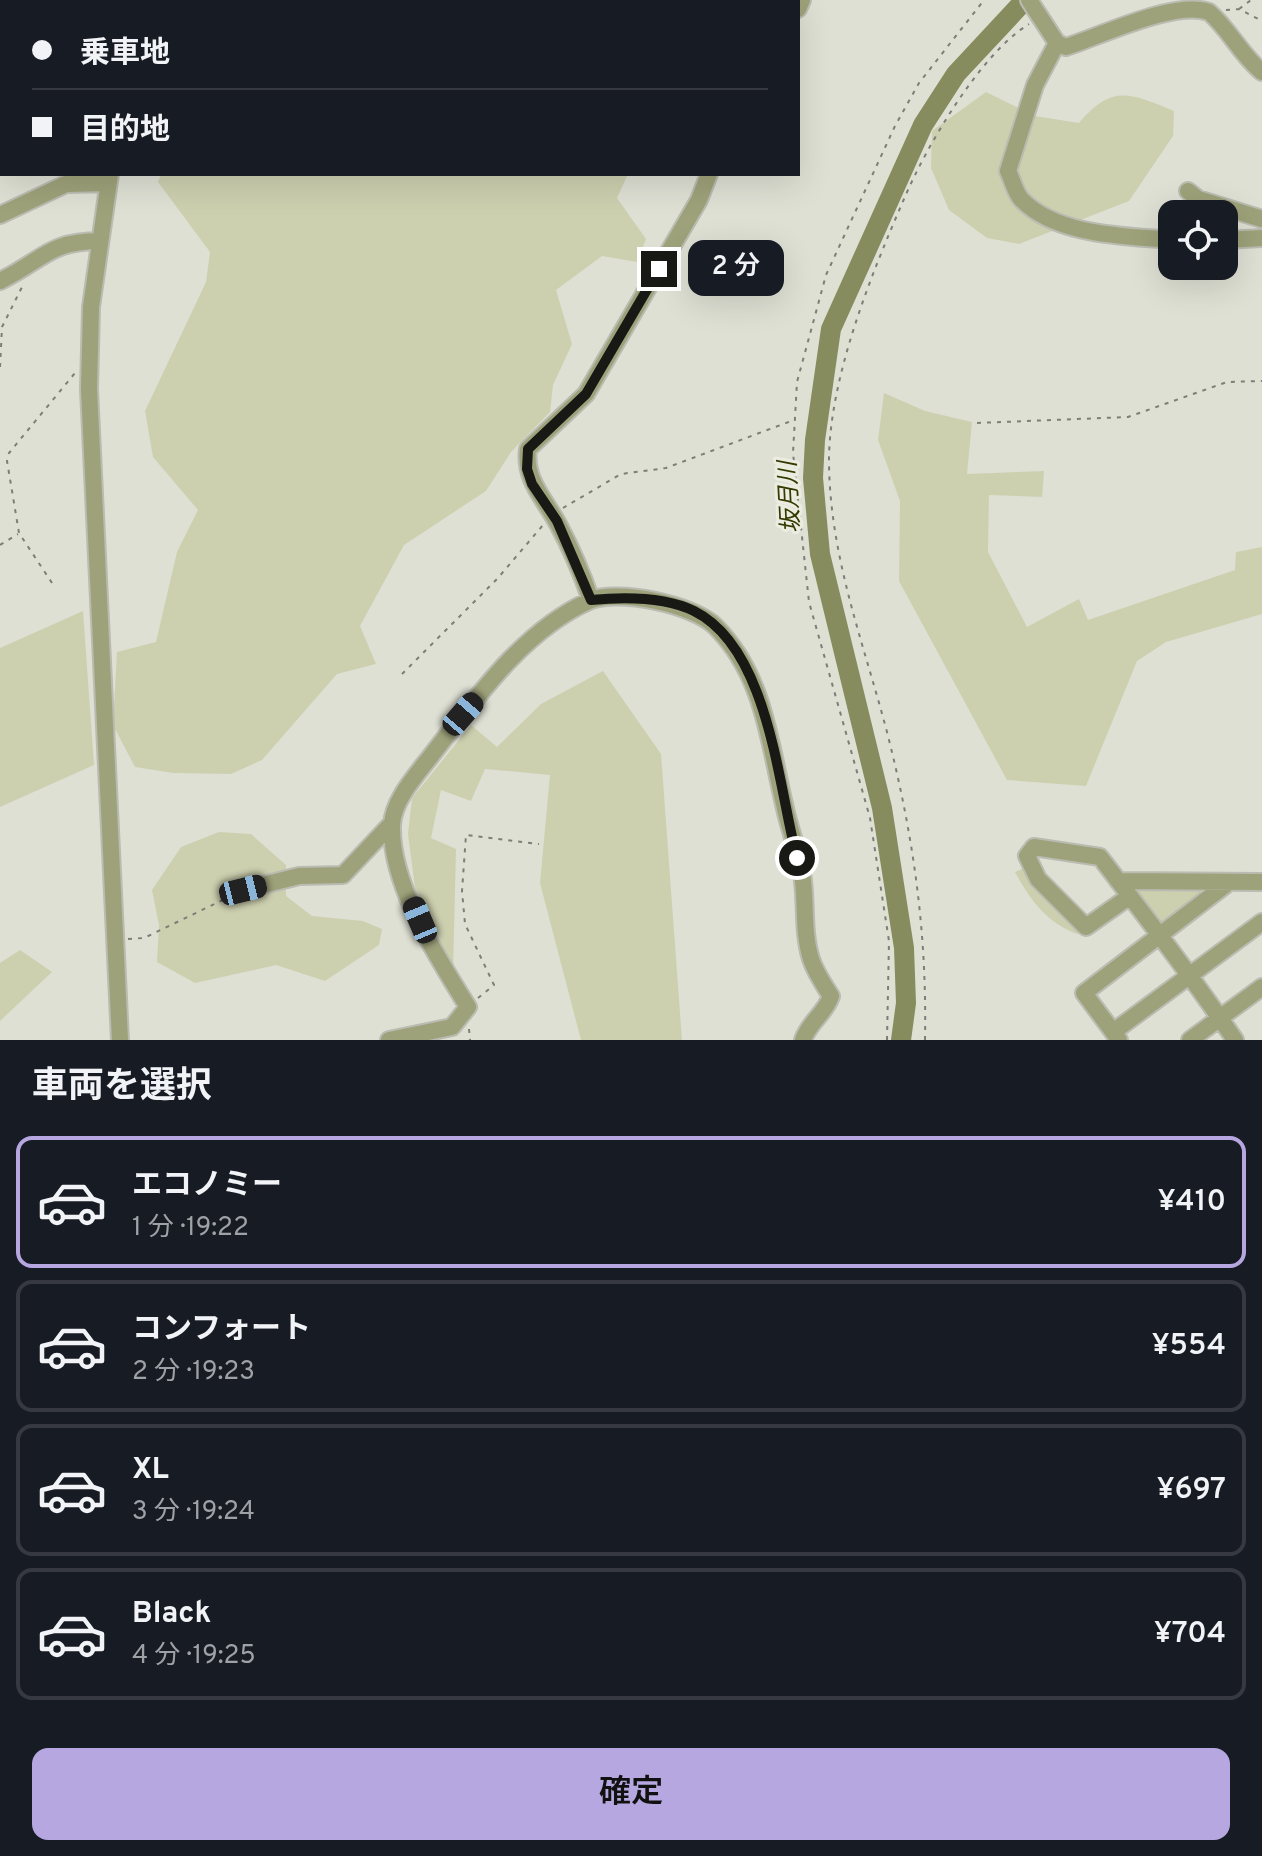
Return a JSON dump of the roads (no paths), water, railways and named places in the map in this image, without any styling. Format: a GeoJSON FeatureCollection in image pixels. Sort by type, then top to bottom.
{"type":"FeatureCollection","features":[{"type":"Feature","properties":{"kind":"street"},"geometry":{"type":"LineString","coordinates":[[1029,0],[1057,43],[1066,47],[1176,1],[1193,2],[1208,11],[1262,72]]}},
{"type":"Feature","properties":{"kind":"street"},"geometry":{"type":"LineString","coordinates":[[1057,43],[1035,85],[1008,171],[1021,199],[1056,222],[1121,236],[1158,239]]}},
{"type":"Feature","properties":{"kind":"street"},"geometry":{"type":"LineString","coordinates":[[591,600],[552,514],[532,484],[527,469],[528,449],[586,394],[699,200],[708,176]]}},
{"type":"Feature","properties":{"kind":"street"},"geometry":{"type":"LineString","coordinates":[[0,215],[66,184],[109,178],[91,307],[90,364],[120,1040]]}},
{"type":"Feature","properties":{"kind":"street"},"geometry":{"type":"LineString","coordinates":[[1188,191],[1198,199],[1262,219]]}},
{"type":"Feature","properties":{"kind":"street"},"geometry":{"type":"LineString","coordinates":[[1238,239],[1262,238]]}},
{"type":"Feature","properties":{"kind":"street"},"geometry":{"type":"LineString","coordinates":[[0,281],[69,241],[100,241]]}},
{"type":"Feature","properties":{"kind":"street"},"geometry":{"type":"LineString","coordinates":[[389,1040],[452,1027],[468,1007],[433,951],[403,881],[395,855],[392,823],[396,809],[421,769],[502,668],[538,636],[591,600],[651,600],[694,611],[715,626],[732,647],[758,692],[803,879],[811,959],[831,996],[826,1011],[807,1028],[803,1040]]}},
{"type":"Feature","properties":{"kind":"street"},"geometry":{"type":"LineString","coordinates":[[243,890],[299,876],[343,875],[392,823]]}},
{"type":"Feature","properties":{"kind":"street"},"geometry":{"type":"LineString","coordinates":[[1130,896],[1086,927],[1038,879],[1027,856],[1034,847],[1100,857],[1130,896],[1159,935],[1235,1040]]}},
{"type":"Feature","properties":{"kind":"street"},"geometry":{"type":"LineString","coordinates":[[1118,881],[1262,882]]}},
{"type":"Feature","properties":{"kind":"street"},"geometry":{"type":"LineString","coordinates":[[1228,883],[1084,993],[1116,1036],[1262,922]]}},
{"type":"Feature","properties":{"kind":"street"},"geometry":{"type":"LineString","coordinates":[[1190,1040],[1262,987]]}},
{"type":"Feature","properties":{"kind":"waterway","name":"坂月川"},"geometry":{"type":"LineString","coordinates":[[901,1040],[906,1003],[904,948],[882,808],[820,554],[813,478],[815,440],[831,329],[923,125],[956,74],[1025,0]]}}]}
